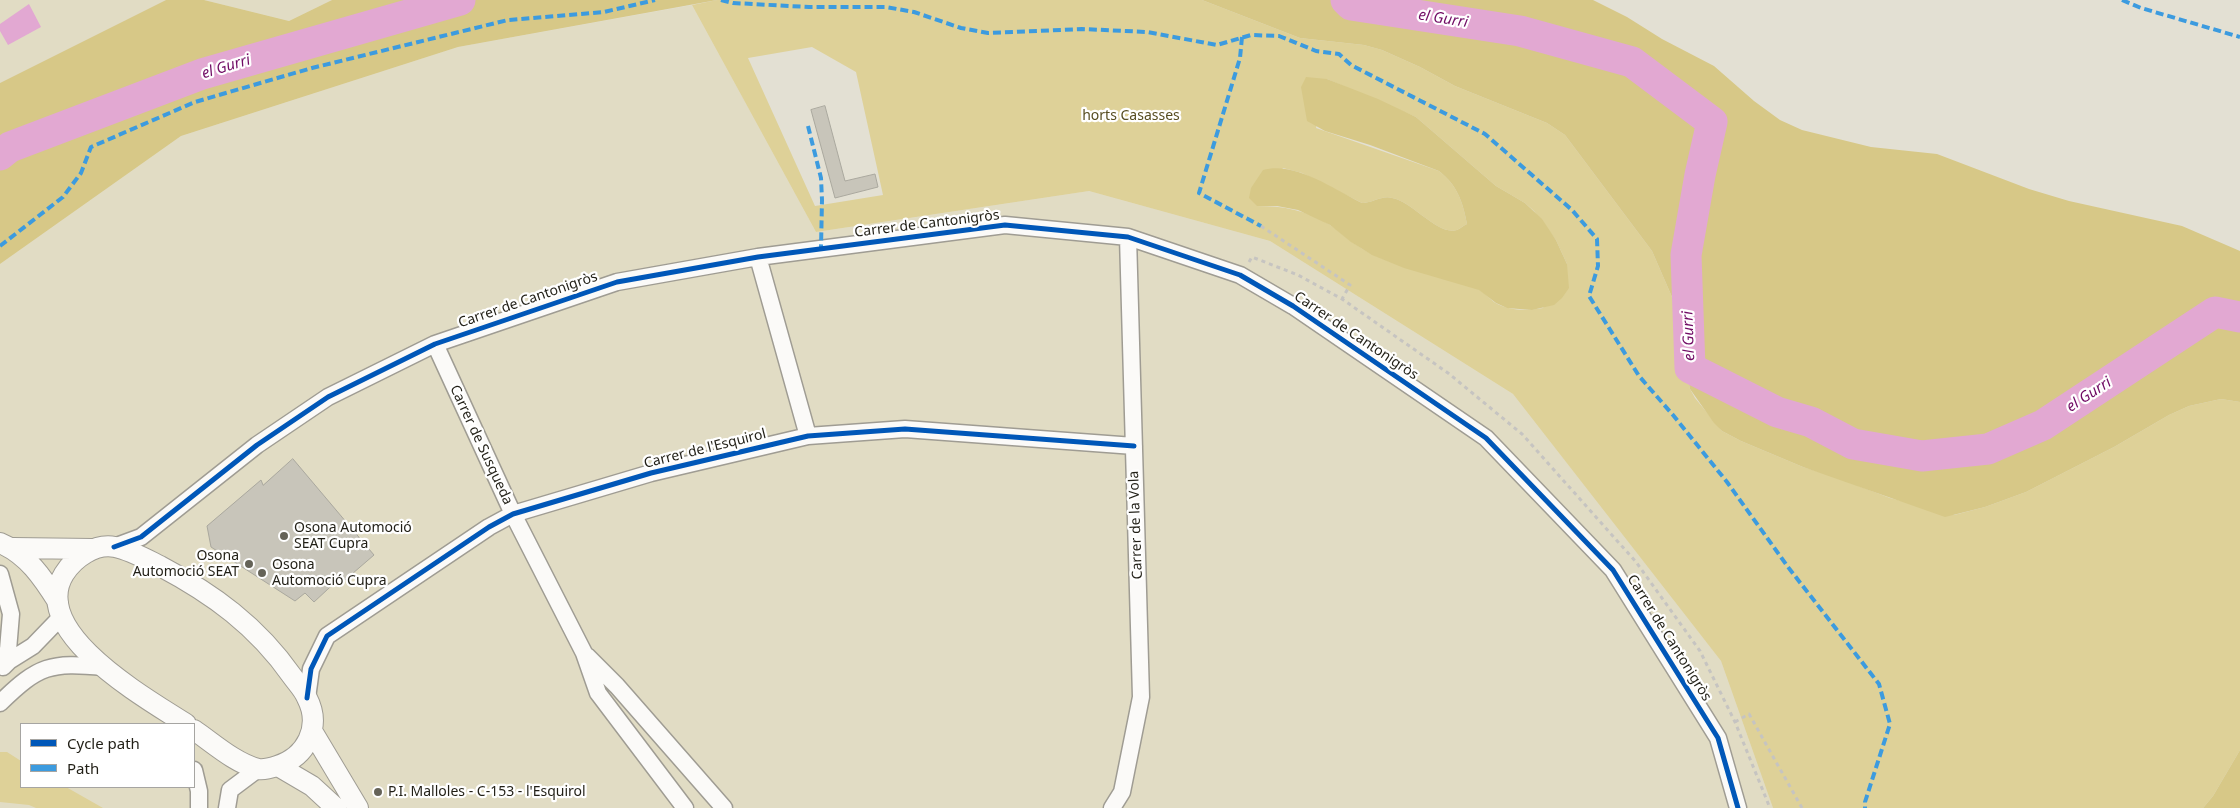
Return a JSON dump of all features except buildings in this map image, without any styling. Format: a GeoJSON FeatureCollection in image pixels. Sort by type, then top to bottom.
{"type":"FeatureCollection","features":[{"type":"Feature","properties":{"kind":"street","name":"Carrer de Cantonigròs"},"geometry":{"type":"LineString","coordinates":[[114,547],[141,537],[257,445],[328,397],[434,344],[617,282],[758,257],[1005,225],[1128,237],[1240,275],[1293,306],[1486,438],[1614,570],[1718,738],[1738,808]]}},
{"type":"Feature","properties":{"kind":"street","name":"Carrer de la Vola"},"geometry":{"type":"LineString","coordinates":[[1112,808],[1122,792],[1141,697],[1128,237]]}},
{"type":"Feature","properties":{"kind":"street"},"geometry":{"type":"LineString","coordinates":[[758,257],[808,436]]}},
{"type":"Feature","properties":{"kind":"street","name":"Carrer de Susqueda"},"geometry":{"type":"LineString","coordinates":[[434,344],[513,514],[584,653],[598,693],[685,808]]}},
{"type":"Feature","properties":{"kind":"street","name":"Carrer de l'Esquirol"},"geometry":{"type":"LineString","coordinates":[[307,698],[311,670],[328,636],[489,527],[513,514],[651,473],[808,436],[905,429],[1134,446]]}},
{"type":"Feature","properties":{"kind":"street"},"geometry":{"type":"LineString","coordinates":[[7,546],[94,549],[114,547],[143,558],[195,585],[234,612],[277,654],[307,698],[311,712],[312,730],[358,808]]}},
{"type":"Feature","properties":{"kind":"street"},"geometry":{"type":"LineString","coordinates":[[7,546],[41,574],[75,641],[104,668],[177,721]]}},
{"type":"Feature","properties":{"kind":"street"},"geometry":{"type":"LineString","coordinates":[[0,670],[43,636],[59,609],[60,582],[72,562],[94,549]]}},
{"type":"Feature","properties":{"kind":"street"},"geometry":{"type":"LineString","coordinates":[[0,574],[11,614],[8,650],[0,662]]}},
{"type":"Feature","properties":{"kind":"street","name":"Carrer de Susqueda"},"geometry":{"type":"LineString","coordinates":[[584,653],[617,686],[724,808]]}},
{"type":"Feature","properties":{"kind":"street"},"geometry":{"type":"LineString","coordinates":[[0,703],[32,675],[51,666],[79,665],[104,668]]}},
{"type":"Feature","properties":{"kind":"street"},"geometry":{"type":"LineString","coordinates":[[195,731],[237,759],[258,768],[268,769],[287,763],[302,752],[312,730]]}},
{"type":"Feature","properties":{"kind":"street"},"geometry":{"type":"LineString","coordinates":[[278,766],[312,786],[336,808]]}},
{"type":"Feature","properties":{"kind":"street"},"geometry":{"type":"LineString","coordinates":[[227,808],[230,790],[258,768]]}},
{"type":"Feature","properties":{"kind":"street"},"geometry":{"type":"LineString","coordinates":[[195,774],[199,791],[199,808]]}},
{"type":"Feature","properties":{"kind":"path"},"geometry":{"type":"LineString","coordinates":[[1261,226],[1350,285],[1342,299]]}},
{"type":"Feature","properties":{"kind":"path"},"geometry":{"type":"LineString","coordinates":[[1735,722],[1749,714],[1802,808]]}},
{"type":"Feature","properties":{"kind":"shaded area"},"geometry":{"type":"Polygon","coordinates":[[[0,0],[166,0],[0,83],[0,0]]]}},
{"type":"Feature","properties":{"kind":"shaded area"},"geometry":{"type":"Polygon","coordinates":[[[166,0],[204,0],[289,21],[332,0],[717,0],[458,47],[181,136],[0,264],[0,83],[166,0]]]}},
{"type":"Feature","properties":{"kind":"shaded area"},"geometry":{"type":"Polygon","coordinates":[[[204,0],[332,0],[289,21],[204,0]]]}},
{"type":"Feature","properties":{"kind":"shaded area"},"geometry":{"type":"Polygon","coordinates":[[[1202,0],[1593,0],[1714,66],[1754,101],[1780,120],[1802,130],[1871,147],[1937,154],[2029,189],[2069,201],[2182,226],[2240,251],[2240,402],[2221,399],[2189,406],[2026,492],[1985,507],[1945,517],[1803,467],[1741,441],[1722,431],[1714,423],[1690,389],[1672,297],[1652,251],[1565,135],[1547,123],[1455,86],[1420,67],[1382,50],[1364,45],[1300,38],[1202,0]]]}},
{"type":"Feature","properties":{"kind":"shaded area"},"geometry":{"type":"Polygon","coordinates":[[[29,4],[41,27],[8,45],[0,31],[0,24],[29,4]]]}},
{"type":"Feature","properties":{"kind":"shaded area"},"geometry":{"type":"Polygon","coordinates":[[[692,5],[816,232],[1089,191],[1270,241],[1513,394],[1721,661],[1773,808],[0,808],[0,264],[181,136],[458,47],[692,5]]]}},
{"type":"Feature","properties":{"kind":"shaded area"},"geometry":{"type":"Polygon","coordinates":[[[1306,77],[1327,79],[1378,99],[1416,117],[1496,186],[1525,203],[1542,219],[1556,240],[1567,264],[1569,288],[1562,298],[1554,305],[1532,310],[1507,308],[1496,303],[1479,290],[1404,268],[1372,255],[1351,242],[1330,225],[1298,210],[1277,206],[1257,206],[1249,198],[1251,188],[1263,170],[1275,168],[1301,173],[1314,178],[1362,203],[1388,197],[1400,200],[1442,228],[1457,230],[1467,224],[1455,188],[1439,171],[1370,145],[1325,131],[1307,121],[1301,87],[1306,77]]]}},
{"type":"Feature","properties":{"kind":"shaded area"},"geometry":{"type":"Polygon","coordinates":[[[2240,750],[2240,808],[2203,808],[2213,796],[2240,750]]]}},
{"type":"Feature","properties":{"kind":"green space","name":"horts Casasses"},"geometry":{"type":"Polygon","coordinates":[[[717,0],[1202,0],[1300,38],[1364,45],[1382,50],[1420,67],[1455,86],[1547,123],[1565,135],[1652,251],[1672,297],[1690,389],[1722,431],[1803,467],[1890,498],[1954,515],[1985,507],[2026,492],[2189,406],[2221,399],[2240,402],[2240,750],[2213,796],[2203,808],[1773,808],[1721,661],[1513,394],[1270,241],[1089,191],[816,232],[692,5],[717,0]],[[812,47],[748,58],[815,206],[883,195],[856,72],[812,47]],[[1327,79],[1316,128],[1439,171],[1455,188],[1467,224],[1457,230],[1442,228],[1400,200],[1388,197],[1362,203],[1302,173],[1283,168],[1257,206],[1285,208],[1304,212],[1330,225],[1368,252],[1387,261],[1476,288],[1499,305],[1511,309],[1524,310],[1543,308],[1567,264],[1556,240],[1534,211],[1525,203],[1496,186],[1416,117],[1327,79]]]}},
{"type":"Feature","properties":{"kind":"green space"},"geometry":{"type":"Polygon","coordinates":[[[0,752],[7,752],[20,760],[20,788],[68,788],[103,808],[36,808],[29,805],[0,802],[0,752]]]}},
{"type":"Feature","properties":{"kind":"waterway","name":"el Gurri"},"geometry":{"type":"LineString","coordinates":[[0,155],[10,147],[202,74],[460,0]]}},
{"type":"Feature","properties":{"kind":"waterway","name":"el Gurri"},"geometry":{"type":"LineString","coordinates":[[1346,0],[1351,5],[1520,31],[1632,62],[1712,122],[1700,175],[1686,255],[1690,368],[1777,412],[1811,422],[1853,444],[1922,456],[1988,449],[2043,425],[2215,312],[2240,317]]}},
{"type":"Feature","properties":{"kind":"marked path"},"geometry":{"type":"LineString","coordinates":[[0,246],[63,197],[81,173],[91,147],[195,102],[312,68],[508,20],[604,12],[655,0]]}},
{"type":"Feature","properties":{"kind":"marked path"},"geometry":{"type":"LineString","coordinates":[[721,0],[733,3],[809,7],[886,7],[914,12],[961,28],[988,33],[1082,29],[1147,32],[1217,45],[1251,35],[1279,36],[1316,51],[1339,54],[1351,65],[1485,134],[1572,210],[1597,239],[1598,266],[1589,296],[1639,376],[1727,482],[1788,567],[1879,684],[1890,724],[1865,802],[1865,808]]}},
{"type":"Feature","properties":{"kind":"marked path"},"geometry":{"type":"LineString","coordinates":[[2122,0],[2141,8],[2240,37]]}},
{"type":"Feature","properties":{"kind":"marked path"},"geometry":{"type":"LineString","coordinates":[[1242,37],[1240,58],[1199,193],[1261,226]]}},
{"type":"Feature","properties":{"kind":"marked path"},"geometry":{"type":"LineString","coordinates":[[808,126],[821,178],[821,248]]}},
{"type":"Feature","properties":{"kind":"cycle path"},"geometry":{"type":"LineString","coordinates":[[114,547],[141,537],[257,445],[328,397],[435,344],[617,282],[758,257],[1005,225],[1128,237],[1240,275],[1293,306],[1486,438],[1613,570],[1718,738],[1738,808]]}},
{"type":"Feature","properties":{"kind":"cycle path"},"geometry":{"type":"LineString","coordinates":[[307,698],[311,669],[327,636],[489,527],[513,514],[651,473],[808,436],[905,429],[1134,446]]}},
{"type":"Feature","properties":{"kind":"place","name":"Osona Automoció SEAT Cupra"},"geometry":{"type":"Point","coordinates":[284,536]}},
{"type":"Feature","properties":{"kind":"place","name":"Osona Automoció SEAT"},"geometry":{"type":"Point","coordinates":[249,564]}},
{"type":"Feature","properties":{"kind":"place","name":"Osona Automoció Cupra"},"geometry":{"type":"Point","coordinates":[262,573]}},
{"type":"Feature","properties":{"kind":"place","name":"P.I. Malloles - C-153 - l'Esquirol"},"geometry":{"type":"Point","coordinates":[378,792]}}]}
